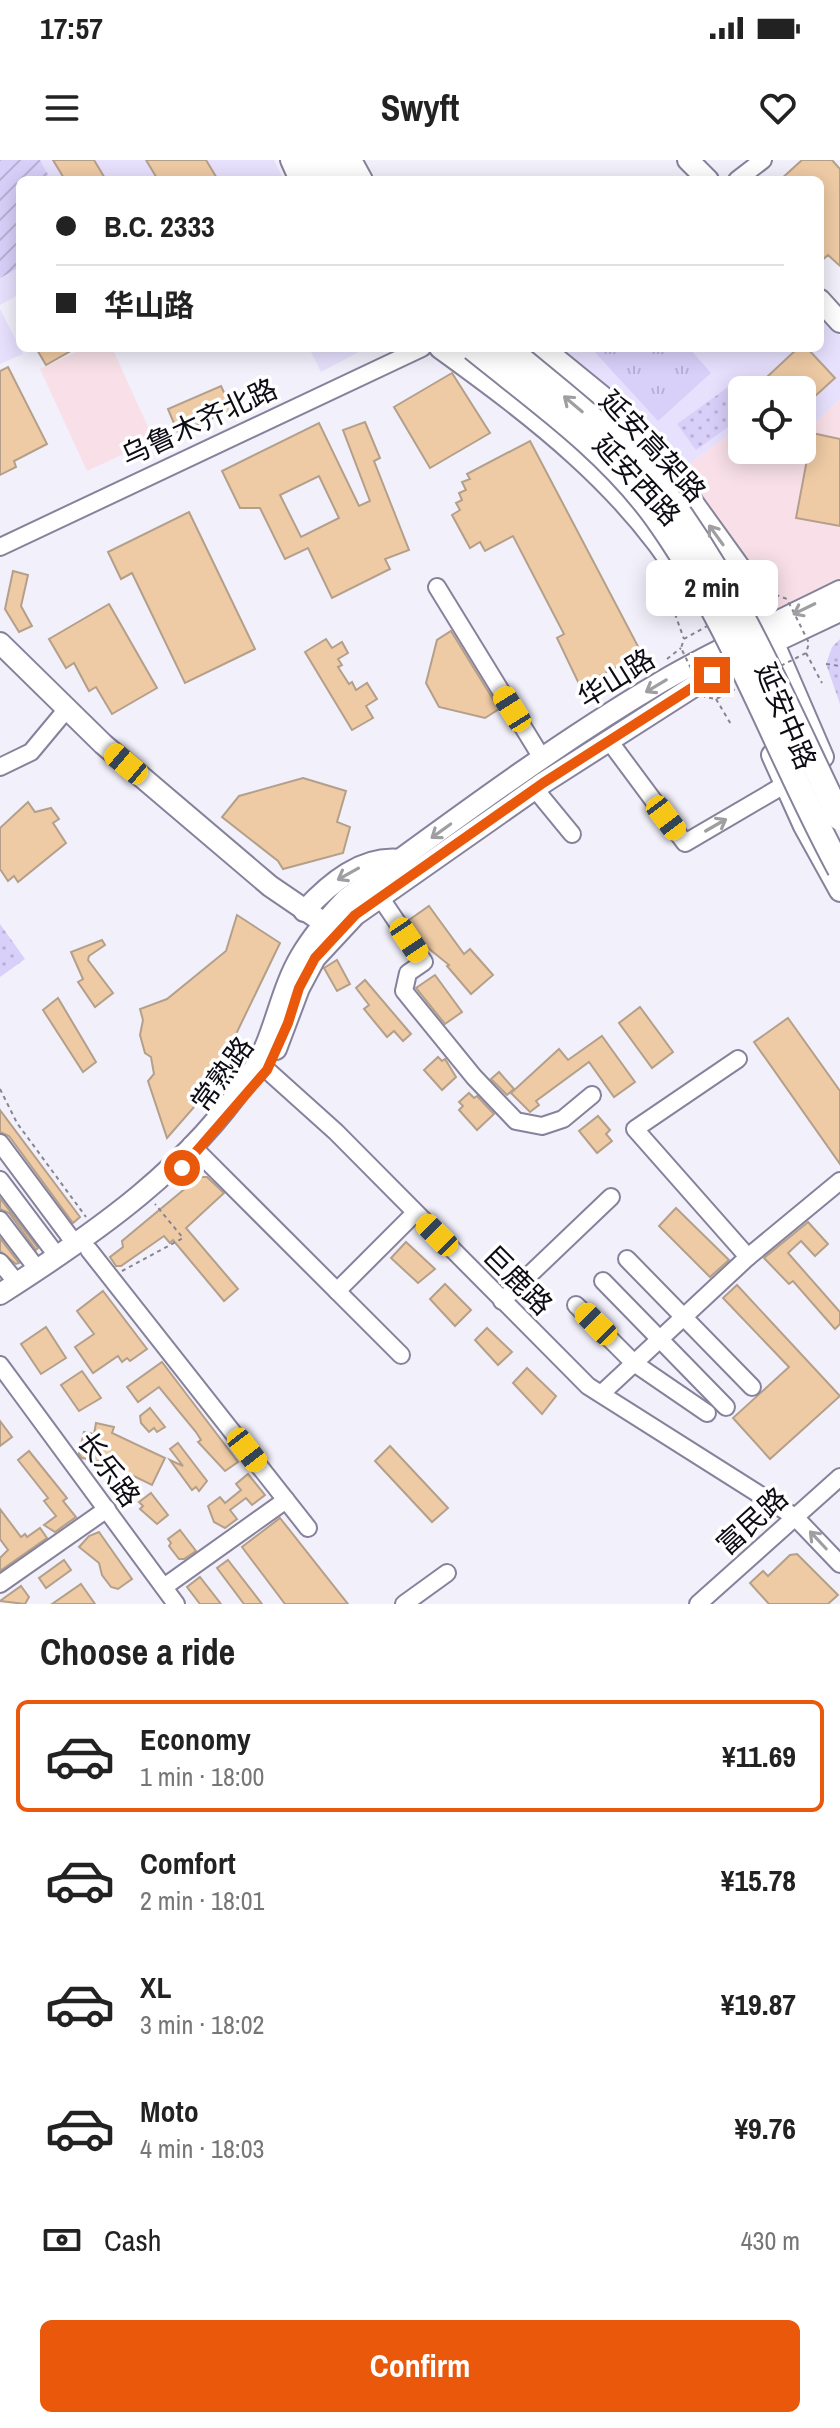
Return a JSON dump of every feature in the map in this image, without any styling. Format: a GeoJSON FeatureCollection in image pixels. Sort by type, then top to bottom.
{"type":"FeatureCollection","features":[{"type":"Feature","properties":{"kind":"highway","name":"延安高架路"},"geometry":{"type":"LineString","coordinates":[[478,352],[600,450],[654,514],[699,582],[840,869]]}},
{"type":"Feature","properties":{"kind":"highway","name":"延安高架路"},"geometry":{"type":"LineString","coordinates":[[512,352],[601,428],[670,500],[730,592],[840,818]]}},
{"type":"Feature","properties":{"kind":"main road"},"geometry":{"type":"LineString","coordinates":[[688,160],[704,176]]}},
{"type":"Feature","properties":{"kind":"main road"},"geometry":{"type":"LineString","coordinates":[[824,304],[840,322]]}},
{"type":"Feature","properties":{"kind":"main road","name":"延安西路"},"geometry":{"type":"LineString","coordinates":[[445,352],[544,426],[645,523],[728,655]]}},
{"type":"Feature","properties":{"kind":"main road","name":"延安西路"},"geometry":{"type":"LineString","coordinates":[[548,352],[619,410],[663,461],[743,572],[772,634]]}},
{"type":"Feature","properties":{"kind":"main road","name":"华山路"},"geometry":{"type":"LineString","coordinates":[[331,928],[346,899],[542,758],[772,634],[840,591]]}},
{"type":"Feature","properties":{"kind":"main road","name":"华山路"},"geometry":{"type":"LineString","coordinates":[[772,634],[840,611]]}},
{"type":"Feature","properties":{"kind":"main road","name":"延安中路"},"geometry":{"type":"LineString","coordinates":[[772,634],[840,798]]}},
{"type":"Feature","properties":{"kind":"main road"},"geometry":{"type":"LineString","coordinates":[[0,643],[66,710],[246,866],[331,928]]}},
{"type":"Feature","properties":{"kind":"main road","name":"华山路"},"geometry":{"type":"LineString","coordinates":[[331,928],[355,915],[535,789],[610,742],[728,655]]}},
{"type":"Feature","properties":{"kind":"main road","name":"延安中路"},"geometry":{"type":"LineString","coordinates":[[728,655],[784,785],[840,891]]}},
{"type":"Feature","properties":{"kind":"main road"},"geometry":{"type":"LineString","coordinates":[[304,911],[334,882],[378,857],[400,860]]}},
{"type":"Feature","properties":{"kind":"main road","name":"常熟路"},"geometry":{"type":"LineString","coordinates":[[230,1101],[228,1094],[249,1059],[292,956],[310,928],[331,928]]}},
{"type":"Feature","properties":{"kind":"main road","name":"常熟路"},"geometry":{"type":"LineString","coordinates":[[0,1309],[87,1242],[150,1199],[194,1149],[261,1068],[300,958],[331,928]]}},
{"type":"Feature","properties":{"kind":"main road","name":"常熟路"},"geometry":{"type":"LineString","coordinates":[[9,1289],[87,1242],[194,1149],[230,1101],[261,1068]]}},
{"type":"Feature","properties":{"kind":"street"},"geometry":{"type":"LineString","coordinates":[[742,176],[763,160]]}},
{"type":"Feature","properties":{"kind":"street","name":"乌鲁木齐北路"},"geometry":{"type":"LineString","coordinates":[[0,547],[414,352]]}},
{"type":"Feature","properties":{"kind":"street"},"geometry":{"type":"LineString","coordinates":[[437,587],[542,758]]}},
{"type":"Feature","properties":{"kind":"street"},"geometry":{"type":"LineString","coordinates":[[0,767],[31,752],[66,710]]}},
{"type":"Feature","properties":{"kind":"street"},"geometry":{"type":"LineString","coordinates":[[610,742],[685,843],[784,785]]}},
{"type":"Feature","properties":{"kind":"street"},"geometry":{"type":"LineString","coordinates":[[535,789],[572,834]]}},
{"type":"Feature","properties":{"kind":"street"},"geometry":{"type":"LineString","coordinates":[[380,897],[424,962],[408,973],[404,991],[474,1077],[516,1121],[542,1126],[563,1119],[592,1095]]}},
{"type":"Feature","properties":{"kind":"street"},"geometry":{"type":"LineString","coordinates":[[738,1059],[635,1129],[748,1257]]}},
{"type":"Feature","properties":{"kind":"street","name":"巨鹿路"},"geometry":{"type":"LineString","coordinates":[[261,1068],[336,1132],[588,1386],[795,1517],[840,1564]]}},
{"type":"Feature","properties":{"kind":"street"},"geometry":{"type":"LineString","coordinates":[[0,1143],[87,1242],[308,1528]]}},
{"type":"Feature","properties":{"kind":"street"},"geometry":{"type":"LineString","coordinates":[[194,1149],[401,1355]]}},
{"type":"Feature","properties":{"kind":"street"},"geometry":{"type":"LineString","coordinates":[[0,1180],[58,1257]]}},
{"type":"Feature","properties":{"kind":"street"},"geometry":{"type":"LineString","coordinates":[[601,1394],[748,1257],[840,1181]]}},
{"type":"Feature","properties":{"kind":"street"},"geometry":{"type":"LineString","coordinates":[[502,1301],[611,1197]]}},
{"type":"Feature","properties":{"kind":"street"},"geometry":{"type":"LineString","coordinates":[[337,1291],[415,1213]]}},
{"type":"Feature","properties":{"kind":"street"},"geometry":{"type":"LineString","coordinates":[[0,1220],[38,1270]]}},
{"type":"Feature","properties":{"kind":"street"},"geometry":{"type":"LineString","coordinates":[[627,1259],[752,1387]]}},
{"type":"Feature","properties":{"kind":"street"},"geometry":{"type":"LineString","coordinates":[[0,1262],[9,1289]]}},
{"type":"Feature","properties":{"kind":"street"},"geometry":{"type":"LineString","coordinates":[[603,1281],[726,1407]]}},
{"type":"Feature","properties":{"kind":"street"},"geometry":{"type":"LineString","coordinates":[[576,1305],[634,1363],[707,1413]]}},
{"type":"Feature","properties":{"kind":"street","name":"长乐路"},"geometry":{"type":"LineString","coordinates":[[0,1365],[176,1604]]}},
{"type":"Feature","properties":{"kind":"street","name":"富民路"},"geometry":{"type":"LineString","coordinates":[[698,1604],[840,1477]]}},
{"type":"Feature","properties":{"kind":"street"},"geometry":{"type":"LineString","coordinates":[[164,1587],[286,1500]]}},
{"type":"Feature","properties":{"kind":"street"},"geometry":{"type":"LineString","coordinates":[[0,1584],[107,1509]]}},
{"type":"Feature","properties":{"kind":"street"},"geometry":{"type":"LineString","coordinates":[[404,1604],[447,1573]]}},
{"type":"Feature","properties":{"kind":"path"},"geometry":{"type":"LineString","coordinates":[[675,614],[684,639]]}},
{"type":"Feature","properties":{"kind":"path"},"geometry":{"type":"LineString","coordinates":[[662,663],[681,648]]}},
{"type":"Feature","properties":{"kind":"path"},"geometry":{"type":"LineString","coordinates":[[806,653],[822,683]]}},
{"type":"Feature","properties":{"kind":"path"},"geometry":{"type":"LineString","coordinates":[[826,664],[840,666]]}},
{"type":"Feature","properties":{"kind":"path"},"geometry":{"type":"LineString","coordinates":[[716,699],[732,726]]}},
{"type":"Feature","properties":{"kind":"path"},"geometry":{"type":"LineString","coordinates":[[0,1089],[87,1242]]}},
{"type":"Feature","properties":{"kind":"path"},"geometry":{"type":"LineString","coordinates":[[120,1272],[183,1238],[150,1199]]}},
{"type":"Feature","properties":{"kind":"shaded area"},"geometry":{"type":"Polygon","coordinates":[[[0,160],[274,160],[282,176],[16,176],[16,296],[0,305],[0,160]]]}},
{"type":"Feature","properties":{"kind":"shaded area"},"geometry":{"type":"Polygon","coordinates":[[[0,309],[16,340],[16,352],[23,354],[0,364],[0,309]]]}},
{"type":"Feature","properties":{"kind":"shaded area"},"geometry":{"type":"Polygon","coordinates":[[[824,318],[840,336],[840,399],[816,421],[816,376],[728,376],[728,435],[678,472],[561,352],[824,352],[824,318]]]}},
{"type":"Feature","properties":{"kind":"shaded area"},"geometry":{"type":"Polygon","coordinates":[[[76,352],[114,352],[154,440],[87,471],[40,369],[76,352]]]}},
{"type":"Feature","properties":{"kind":"shaded area"},"geometry":{"type":"Polygon","coordinates":[[[311,352],[358,352],[321,372],[311,352]]]}},
{"type":"Feature","properties":{"kind":"shaded area"},"geometry":{"type":"Polygon","coordinates":[[[840,399],[840,585],[771,619],[678,472],[728,435],[728,464],[816,464],[816,421],[840,399]]]}},
{"type":"Feature","properties":{"kind":"green space"},"geometry":{"type":"Polygon","coordinates":[[[0,160],[40,160],[49,176],[16,176],[16,269],[0,278],[0,160]]]}},
{"type":"Feature","properties":{"kind":"green space"},"geometry":{"type":"Polygon","coordinates":[[[595,352],[693,352],[711,373],[658,421],[595,352]]]}},
{"type":"Feature","properties":{"kind":"green space"},"geometry":{"type":"Polygon","coordinates":[[[728,387],[728,427],[696,450],[677,424],[728,387]]]}},
{"type":"Feature","properties":{"kind":"green space"},"geometry":{"type":"Polygon","coordinates":[[[840,639],[840,704],[826,664],[832,647],[840,639]]]}},
{"type":"Feature","properties":{"kind":"green space"},"geometry":{"type":"Polygon","coordinates":[[[0,924],[25,959],[0,977],[0,924]]]}},
{"type":"Feature","properties":{"kind":"building"},"geometry":{"type":"Polygon","coordinates":[[[53,160],[94,160],[104,176],[63,176],[53,160]]]}},
{"type":"Feature","properties":{"kind":"building"},"geometry":{"type":"Polygon","coordinates":[[[146,160],[206,160],[216,176],[156,176],[146,160]]]}},
{"type":"Feature","properties":{"kind":"building"},"geometry":{"type":"Polygon","coordinates":[[[802,160],[832,160],[840,169],[840,266],[828,255],[824,258],[824,176],[784,176],[802,160]]]}},
{"type":"Feature","properties":{"kind":"building"},"geometry":{"type":"Polygon","coordinates":[[[38,352],[69,352],[46,365],[38,352]]]}},
{"type":"Feature","properties":{"kind":"building"},"geometry":{"type":"Polygon","coordinates":[[[794,352],[811,352],[835,378],[816,395],[816,376],[768,376],[794,352]]]}},
{"type":"Feature","properties":{"kind":"building"},"geometry":{"type":"Polygon","coordinates":[[[8,367],[47,444],[14,461],[16,467],[0,475],[0,371],[8,367]]]}},
{"type":"Feature","properties":{"kind":"building"},"geometry":{"type":"Polygon","coordinates":[[[452,373],[490,433],[430,468],[394,407],[452,373]]]}},
{"type":"Feature","properties":{"kind":"building"},"geometry":{"type":"Polygon","coordinates":[[[221,386],[232,410],[178,433],[168,409],[221,386]]]}},
{"type":"Feature","properties":{"kind":"building"},"geometry":{"type":"Polygon","coordinates":[[[365,422],[380,458],[374,461],[409,550],[385,559],[390,569],[332,598],[308,548],[285,559],[260,508],[240,508],[222,471],[319,423],[359,506],[370,501],[343,430],[365,422]],[[319,476],[280,495],[301,537],[339,518],[319,476]]]}},
{"type":"Feature","properties":{"kind":"building"},"geometry":{"type":"Polygon","coordinates":[[[816,434],[840,439],[840,526],[796,518],[806,464],[816,464],[816,434]]]}},
{"type":"Feature","properties":{"kind":"building"},"geometry":{"type":"Polygon","coordinates":[[[530,441],[642,654],[580,686],[557,638],[564,634],[513,536],[485,551],[480,542],[470,548],[452,515],[460,510],[456,503],[462,500],[459,493],[466,490],[462,482],[470,479],[467,474],[530,441]]]}},
{"type":"Feature","properties":{"kind":"building"},"geometry":{"type":"Polygon","coordinates":[[[189,512],[255,649],[185,683],[132,573],[121,579],[108,552],[189,512]]]}},
{"type":"Feature","properties":{"kind":"building"},"geometry":{"type":"Polygon","coordinates":[[[13,571],[28,575],[21,606],[32,626],[19,632],[5,609],[13,571]]]}},
{"type":"Feature","properties":{"kind":"building"},"geometry":{"type":"Polygon","coordinates":[[[109,604],[157,688],[112,714],[96,687],[89,691],[74,663],[66,668],[49,639],[109,604]]]}},
{"type":"Feature","properties":{"kind":"building"},"geometry":{"type":"Polygon","coordinates":[[[451,631],[499,709],[485,718],[439,707],[426,683],[437,640],[451,631]]]}},
{"type":"Feature","properties":{"kind":"building"},"geometry":{"type":"Polygon","coordinates":[[[326,639],[332,648],[342,642],[348,653],[338,659],[342,665],[338,667],[349,684],[352,682],[356,690],[367,683],[377,699],[366,706],[373,718],[352,730],[305,652],[326,639]]]}},
{"type":"Feature","properties":{"kind":"building"},"geometry":{"type":"Polygon","coordinates":[[[303,778],[346,791],[337,822],[350,827],[343,853],[283,869],[278,861],[222,817],[239,796],[303,778]]]}},
{"type":"Feature","properties":{"kind":"building"},"geometry":{"type":"Polygon","coordinates":[[[28,802],[35,812],[51,808],[59,819],[53,823],[66,843],[18,882],[14,876],[8,881],[0,869],[0,828],[28,802]]]}},
{"type":"Feature","properties":{"kind":"building"},"geometry":{"type":"Polygon","coordinates":[[[429,906],[464,954],[470,949],[493,975],[471,994],[449,965],[427,947],[409,920],[429,906]]]}},
{"type":"Feature","properties":{"kind":"building"},"geometry":{"type":"Polygon","coordinates":[[[237,915],[280,943],[209,1090],[167,1138],[148,1081],[154,1074],[151,1057],[145,1053],[140,1035],[143,1020],[140,1009],[167,999],[226,951],[237,915]]]}},
{"type":"Feature","properties":{"kind":"building"},"geometry":{"type":"Polygon","coordinates":[[[102,940],[105,945],[88,960],[113,993],[95,1007],[78,982],[83,979],[71,952],[102,940]]]}},
{"type":"Feature","properties":{"kind":"building"},"geometry":{"type":"Polygon","coordinates":[[[337,960],[350,984],[337,991],[324,968],[337,960]]]}},
{"type":"Feature","properties":{"kind":"building"},"geometry":{"type":"Polygon","coordinates":[[[435,975],[462,1012],[445,1024],[416,988],[435,975]]]}},
{"type":"Feature","properties":{"kind":"building"},"geometry":{"type":"Polygon","coordinates":[[[365,980],[411,1034],[403,1041],[394,1031],[387,1037],[364,1009],[369,1005],[356,988],[365,980]]]}},
{"type":"Feature","properties":{"kind":"building"},"geometry":{"type":"Polygon","coordinates":[[[58,998],[96,1062],[83,1072],[43,1010],[58,998]]]}},
{"type":"Feature","properties":{"kind":"building"},"geometry":{"type":"Polygon","coordinates":[[[640,1007],[673,1052],[652,1068],[619,1023],[640,1007]]]}},
{"type":"Feature","properties":{"kind":"building"},"geometry":{"type":"Polygon","coordinates":[[[788,1018],[840,1091],[840,1164],[754,1042],[788,1018]]]}},
{"type":"Feature","properties":{"kind":"building"},"geometry":{"type":"Polygon","coordinates":[[[602,1036],[635,1082],[614,1097],[589,1062],[536,1101],[539,1105],[530,1112],[511,1093],[559,1049],[568,1060],[602,1036]]]}},
{"type":"Feature","properties":{"kind":"building"},"geometry":{"type":"Polygon","coordinates":[[[438,1057],[442,1061],[445,1059],[456,1077],[442,1090],[424,1070],[438,1057]]]}},
{"type":"Feature","properties":{"kind":"building"},"geometry":{"type":"Polygon","coordinates":[[[499,1072],[514,1089],[507,1095],[491,1079],[499,1072]]]}},
{"type":"Feature","properties":{"kind":"building"},"geometry":{"type":"Polygon","coordinates":[[[469,1093],[474,1098],[477,1096],[494,1114],[477,1130],[459,1110],[463,1106],[459,1102],[469,1093]]]}},
{"type":"Feature","properties":{"kind":"building"},"geometry":{"type":"Polygon","coordinates":[[[0,1110],[80,1217],[73,1223],[9,1136],[0,1132],[0,1110]]]}},
{"type":"Feature","properties":{"kind":"building"},"geometry":{"type":"Polygon","coordinates":[[[598,1116],[610,1130],[606,1134],[612,1141],[597,1153],[579,1131],[598,1116]]]}},
{"type":"Feature","properties":{"kind":"building"},"geometry":{"type":"Polygon","coordinates":[[[199,1177],[207,1177],[224,1193],[186,1228],[238,1289],[224,1301],[173,1240],[170,1243],[164,1236],[121,1266],[116,1266],[110,1257],[123,1247],[122,1241],[199,1177]]]}},
{"type":"Feature","properties":{"kind":"building"},"geometry":{"type":"Polygon","coordinates":[[[0,1198],[38,1248],[36,1250],[9,1213],[0,1209],[0,1198]]]}},
{"type":"Feature","properties":{"kind":"building"},"geometry":{"type":"Polygon","coordinates":[[[676,1208],[729,1260],[710,1277],[659,1226],[676,1208]]]}},
{"type":"Feature","properties":{"kind":"building"},"geometry":{"type":"Polygon","coordinates":[[[808,1222],[828,1244],[815,1256],[801,1241],[788,1253],[840,1312],[840,1324],[835,1329],[793,1281],[789,1284],[764,1258],[808,1222]]]}},
{"type":"Feature","properties":{"kind":"building"},"geometry":{"type":"Polygon","coordinates":[[[0,1238],[19,1263],[16,1264],[0,1251],[0,1238]]]}},
{"type":"Feature","properties":{"kind":"building"},"geometry":{"type":"Polygon","coordinates":[[[406,1242],[435,1269],[418,1283],[391,1258],[406,1242]]]}},
{"type":"Feature","properties":{"kind":"building"},"geometry":{"type":"Polygon","coordinates":[[[445,1284],[471,1310],[455,1326],[430,1299],[445,1284]]]}},
{"type":"Feature","properties":{"kind":"building"},"geometry":{"type":"Polygon","coordinates":[[[737,1285],[840,1396],[770,1459],[733,1418],[789,1367],[723,1298],[737,1285]]]}},
{"type":"Feature","properties":{"kind":"building"},"geometry":{"type":"Polygon","coordinates":[[[103,1291],[147,1349],[130,1361],[127,1358],[122,1362],[118,1356],[93,1373],[75,1347],[94,1334],[77,1311],[103,1291]]]}},
{"type":"Feature","properties":{"kind":"building"},"geometry":{"type":"Polygon","coordinates":[[[46,1327],[66,1358],[41,1374],[21,1344],[46,1327]]]}},
{"type":"Feature","properties":{"kind":"building"},"geometry":{"type":"Polygon","coordinates":[[[487,1328],[512,1352],[498,1365],[475,1340],[487,1328]]]}},
{"type":"Feature","properties":{"kind":"building"},"geometry":{"type":"Polygon","coordinates":[[[162,1362],[238,1462],[225,1471],[198,1442],[201,1440],[196,1432],[159,1387],[138,1402],[127,1387],[162,1362]]]}},
{"type":"Feature","properties":{"kind":"building"},"geometry":{"type":"Polygon","coordinates":[[[527,1368],[556,1396],[542,1414],[513,1383],[527,1368]]]}},
{"type":"Feature","properties":{"kind":"building"},"geometry":{"type":"Polygon","coordinates":[[[82,1371],[101,1398],[79,1411],[61,1385],[82,1371]]]}},
{"type":"Feature","properties":{"kind":"building"},"geometry":{"type":"Polygon","coordinates":[[[150,1408],[165,1427],[157,1432],[154,1428],[149,1432],[141,1423],[140,1416],[150,1408]]]}},
{"type":"Feature","properties":{"kind":"building"},"geometry":{"type":"Polygon","coordinates":[[[0,1421],[12,1437],[0,1446],[0,1421]]]}},
{"type":"Feature","properties":{"kind":"building"},"geometry":{"type":"Polygon","coordinates":[[[96,1423],[114,1427],[112,1433],[165,1458],[152,1485],[107,1463],[82,1458],[79,1454],[84,1432],[94,1434],[96,1423]]]}},
{"type":"Feature","properties":{"kind":"building"},"geometry":{"type":"Polygon","coordinates":[[[178,1443],[207,1481],[199,1491],[196,1487],[192,1490],[170,1460],[183,1466],[170,1449],[178,1443]]]}},
{"type":"Feature","properties":{"kind":"building"},"geometry":{"type":"Polygon","coordinates":[[[390,1446],[448,1508],[432,1522],[375,1461],[390,1446]]]}},
{"type":"Feature","properties":{"kind":"building"},"geometry":{"type":"Polygon","coordinates":[[[29,1451],[67,1498],[63,1501],[76,1517],[55,1532],[44,1525],[56,1516],[44,1501],[48,1498],[18,1460],[29,1451]]]}},
{"type":"Feature","properties":{"kind":"building"},"geometry":{"type":"Polygon","coordinates":[[[248,1474],[265,1495],[252,1505],[246,1498],[230,1510],[237,1519],[225,1528],[214,1522],[208,1506],[220,1497],[225,1503],[241,1490],[236,1484],[248,1474]]]}},
{"type":"Feature","properties":{"kind":"building"},"geometry":{"type":"Polygon","coordinates":[[[151,1493],[168,1515],[157,1524],[140,1509],[143,1506],[139,1502],[151,1493]]]}},
{"type":"Feature","properties":{"kind":"building"},"geometry":{"type":"Polygon","coordinates":[[[0,1509],[21,1537],[25,1534],[27,1537],[40,1528],[47,1538],[0,1571],[0,1558],[8,1550],[0,1539],[0,1509]]]}},
{"type":"Feature","properties":{"kind":"building"},"geometry":{"type":"Polygon","coordinates":[[[280,1518],[348,1604],[285,1604],[242,1547],[280,1518]]]}},
{"type":"Feature","properties":{"kind":"building"},"geometry":{"type":"Polygon","coordinates":[[[180,1530],[196,1551],[184,1559],[179,1559],[169,1546],[171,1543],[168,1539],[180,1530]]]}},
{"type":"Feature","properties":{"kind":"building"},"geometry":{"type":"Polygon","coordinates":[[[99,1532],[132,1579],[118,1589],[111,1587],[102,1575],[99,1563],[79,1547],[89,1536],[99,1532]]]}},
{"type":"Feature","properties":{"kind":"building"},"geometry":{"type":"Polygon","coordinates":[[[797,1554],[838,1595],[828,1604],[769,1604],[750,1583],[763,1571],[768,1576],[790,1555],[797,1554]]]}},
{"type":"Feature","properties":{"kind":"building"},"geometry":{"type":"Polygon","coordinates":[[[64,1560],[71,1570],[46,1588],[39,1578],[64,1560]]]}},
{"type":"Feature","properties":{"kind":"building"},"geometry":{"type":"Polygon","coordinates":[[[228,1560],[262,1604],[244,1604],[217,1568],[228,1560]]]}},
{"type":"Feature","properties":{"kind":"building"},"geometry":{"type":"Polygon","coordinates":[[[200,1577],[221,1604],[200,1604],[187,1587],[200,1577]]]}},
{"type":"Feature","properties":{"kind":"building"},"geometry":{"type":"Polygon","coordinates":[[[81,1584],[95,1604],[52,1604],[81,1584]]]}},
{"type":"Feature","properties":{"kind":"building"},"geometry":{"type":"Polygon","coordinates":[[[21,1586],[29,1597],[25,1604],[0,1601],[21,1586]]]}},
{"type":"Feature","properties":{"kind":"route"},"geometry":{"type":"LineString","coordinates":[[182,1168],[267,1070],[288,1023],[299,988],[315,958],[355,915],[543,783],[712,675]]}}]}
